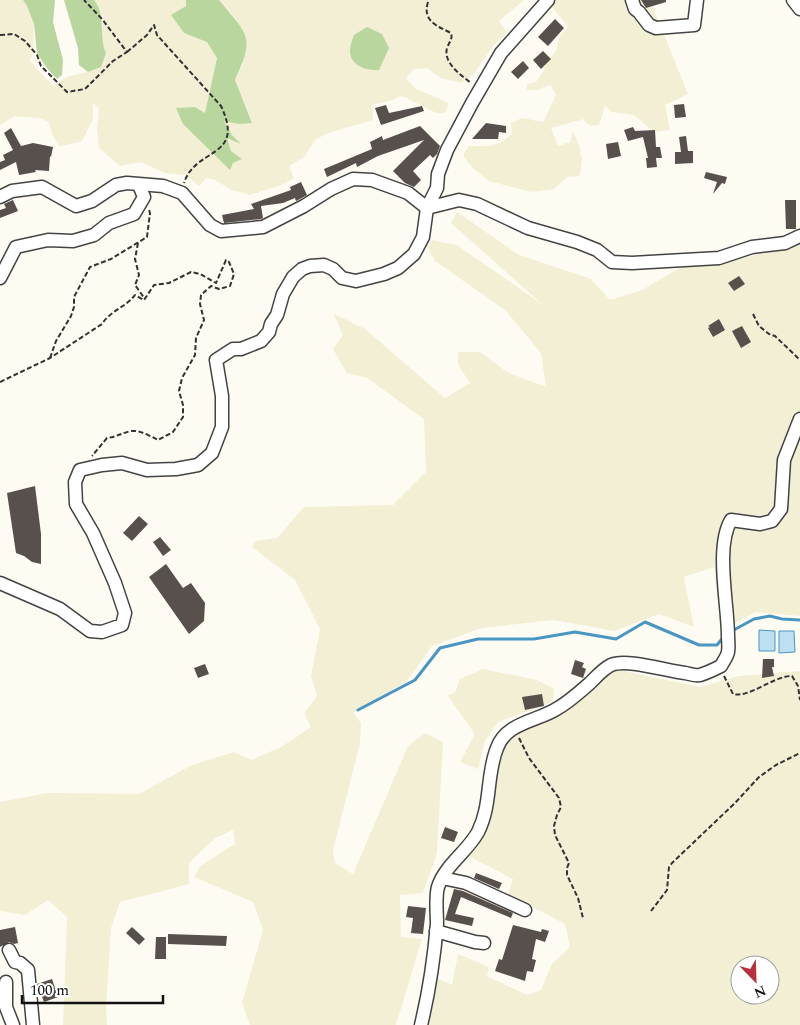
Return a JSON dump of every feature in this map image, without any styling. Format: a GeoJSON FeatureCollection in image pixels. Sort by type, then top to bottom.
{"type":"FeatureCollection","features":[{"type":"Feature","properties":{"kind":"street"},"geometry":{"type":"LineString","coordinates":[[0,583],[60,609],[90,631],[102,632],[122,625],[125,613],[115,582],[93,533],[76,504],[75,482],[80,470],[102,465],[122,464],[147,470],[176,469],[198,465],[212,453],[222,427],[222,396],[216,360],[233,349],[241,349],[261,341],[269,332],[283,294],[293,277],[302,269],[310,266],[324,265],[333,269],[342,278],[356,280],[384,274],[398,268],[414,254],[423,237],[427,208],[437,188],[438,174],[447,150],[501,53],[548,0]]}},
{"type":"Feature","properties":{"kind":"street"},"geometry":{"type":"LineString","coordinates":[[632,0],[635,9],[649,26],[656,28],[694,25],[697,0]]}},
{"type":"Feature","properties":{"kind":"street"},"geometry":{"type":"LineString","coordinates":[[793,0],[800,9]]}},
{"type":"Feature","properties":{"kind":"street"},"geometry":{"type":"LineString","coordinates":[[0,197],[12,191],[42,187],[76,206],[92,201],[116,185],[126,183],[142,191],[163,186],[182,193],[210,225],[221,231],[263,227],[304,206],[331,189],[354,179],[372,180],[399,190],[408,194],[427,208]]}},
{"type":"Feature","properties":{"kind":"street"},"geometry":{"type":"LineString","coordinates":[[0,278],[16,247],[48,240],[73,241],[94,235],[109,223],[134,214],[142,191]]}},
{"type":"Feature","properties":{"kind":"street"},"geometry":{"type":"LineString","coordinates":[[427,208],[459,200],[477,204],[528,228],[577,242],[597,250],[612,262],[632,264],[719,258],[752,247],[786,243],[800,236]]}},
{"type":"Feature","properties":{"kind":"street"},"geometry":{"type":"LineString","coordinates":[[421,1025],[430,986],[436,931],[438,888],[451,865],[467,849],[477,833],[487,810],[497,747],[504,736],[516,727],[557,709],[612,664],[635,663],[699,675],[721,666],[728,652],[728,621],[724,581],[727,528],[731,520],[760,524],[772,521],[781,509],[784,460],[800,419]]}},
{"type":"Feature","properties":{"kind":"street"},"geometry":{"type":"LineString","coordinates":[[442,878],[466,883],[525,910]]}},
{"type":"Feature","properties":{"kind":"street"},"geometry":{"type":"LineString","coordinates":[[436,931],[484,943]]}},
{"type":"Feature","properties":{"kind":"street"},"geometry":{"type":"LineString","coordinates":[[9,950],[15,962],[28,970],[33,1025]]}},
{"type":"Feature","properties":{"kind":"street"},"geometry":{"type":"LineString","coordinates":[[6,982],[6,1007],[13,1025]]}},
{"type":"Feature","properties":{"kind":"path"},"geometry":{"type":"LineString","coordinates":[[84,0],[102,19],[127,52]]}},
{"type":"Feature","properties":{"kind":"path"},"geometry":{"type":"LineString","coordinates":[[428,2],[427,15],[429,20],[451,33],[452,38],[446,53],[448,60],[461,75],[476,86],[478,93]]}},
{"type":"Feature","properties":{"kind":"path"},"geometry":{"type":"LineString","coordinates":[[0,35],[14,34],[25,42],[38,55],[41,66],[66,92],[85,89],[100,76],[112,61],[127,52],[147,35],[154,26],[157,35],[221,106],[227,119],[228,136],[224,144],[194,167],[186,176],[182,193]]}},
{"type":"Feature","properties":{"kind":"path"},"geometry":{"type":"LineString","coordinates":[[50,358],[56,341],[71,316],[74,307],[74,297],[90,267],[111,259],[147,237],[150,213],[142,191]]}},
{"type":"Feature","properties":{"kind":"path"},"geometry":{"type":"LineString","coordinates":[[138,242],[135,259],[139,275],[135,285],[145,299]]}},
{"type":"Feature","properties":{"kind":"path"},"geometry":{"type":"LineString","coordinates":[[80,470],[107,438],[132,431],[145,433],[158,440],[173,432],[183,417],[183,405],[179,391],[182,378],[195,354],[196,338],[204,320],[200,304],[201,295],[211,286],[219,289],[230,286],[234,274],[230,262],[226,260],[216,283],[200,274],[191,272],[169,283],[154,284],[145,299]]}},
{"type":"Feature","properties":{"kind":"path"},"geometry":{"type":"LineString","coordinates":[[0,382],[50,358],[102,324],[106,317],[130,301],[135,295],[145,299]]}},
{"type":"Feature","properties":{"kind":"path"},"geometry":{"type":"LineString","coordinates":[[753,314],[759,326],[775,336],[800,360]]}},
{"type":"Feature","properties":{"kind":"path"},"geometry":{"type":"LineString","coordinates":[[721,666],[733,694],[738,696],[782,676],[792,676],[798,686],[800,700]]}},
{"type":"Feature","properties":{"kind":"path"},"geometry":{"type":"LineString","coordinates":[[516,727],[515,731],[529,758],[559,798],[561,807],[556,820],[555,835],[569,862],[567,875],[578,898],[583,918]]}},
{"type":"Feature","properties":{"kind":"path"},"geometry":{"type":"LineString","coordinates":[[651,911],[667,890],[669,867],[672,863],[759,777],[776,765],[800,753]]}},
{"type":"Feature","properties":{"kind":"shaded area"},"geometry":{"type":"Polygon","coordinates":[[[0,0],[23,0],[27,6],[34,24],[33,53],[30,61],[53,86],[68,76],[88,72],[106,53],[101,43],[103,17],[94,0],[186,0],[187,6],[171,15],[184,33],[207,41],[217,57],[205,113],[195,107],[176,109],[233,163],[242,159],[231,151],[227,138],[239,142],[232,135],[224,121],[239,124],[252,122],[235,80],[243,64],[236,19],[219,0],[524,0],[499,21],[507,33],[493,46],[473,75],[461,83],[441,78],[427,68],[414,69],[406,78],[416,89],[449,103],[445,113],[436,113],[400,96],[393,100],[372,105],[373,120],[331,132],[316,139],[304,157],[289,166],[294,178],[279,186],[250,195],[232,190],[215,180],[206,178],[199,186],[186,175],[165,173],[141,162],[120,166],[99,148],[97,129],[99,109],[93,103],[93,119],[82,141],[71,144],[59,146],[52,134],[49,122],[39,118],[15,116],[0,125],[0,0]]]}},
{"type":"Feature","properties":{"kind":"shaded area"},"geometry":{"type":"Polygon","coordinates":[[[557,0],[650,0],[688,94],[665,105],[670,130],[654,132],[634,115],[612,112],[605,106],[599,125],[591,126],[584,119],[551,128],[558,146],[570,142],[573,131],[582,159],[580,176],[567,177],[554,189],[531,192],[489,181],[474,169],[464,157],[464,153],[469,146],[490,146],[502,142],[512,134],[511,123],[522,118],[543,122],[556,95],[550,85],[538,90],[527,90],[527,84],[536,82],[543,72],[547,61],[556,51],[560,36],[568,27],[551,6],[557,0]]]}},
{"type":"Feature","properties":{"kind":"shaded area"},"geometry":{"type":"Polygon","coordinates":[[[457,212],[519,255],[591,279],[610,300],[642,290],[683,266],[723,264],[800,242],[800,616],[755,612],[721,631],[714,567],[684,577],[694,627],[659,614],[614,631],[554,620],[482,628],[432,646],[407,681],[353,713],[361,723],[360,743],[333,850],[335,863],[353,874],[408,746],[425,733],[443,742],[437,853],[423,893],[400,895],[401,937],[422,939],[396,1025],[250,1025],[242,1003],[263,930],[253,902],[194,877],[200,866],[235,844],[233,830],[215,838],[189,863],[189,884],[120,902],[111,928],[106,1008],[107,1025],[63,1025],[67,917],[48,900],[25,915],[0,911],[0,802],[47,793],[139,794],[192,765],[234,752],[252,760],[283,746],[311,727],[304,713],[317,696],[311,676],[320,629],[295,580],[252,547],[255,541],[277,538],[304,507],[393,505],[426,472],[424,419],[367,378],[347,373],[333,349],[343,335],[333,313],[365,329],[445,398],[470,383],[458,365],[458,352],[480,352],[507,372],[546,387],[541,353],[505,310],[435,261],[428,248],[432,240],[457,245],[543,305],[451,223],[457,212]]]}},
{"type":"Feature","properties":{"kind":"shaded area"},"geometry":{"type":"Polygon","coordinates":[[[483,669],[537,680],[554,689],[553,702],[498,722],[485,741],[478,769],[460,762],[475,734],[447,695],[455,693],[460,679],[483,669]]]}},
{"type":"Feature","properties":{"kind":"shaded area"},"geometry":{"type":"Polygon","coordinates":[[[614,669],[700,687],[738,676],[800,671],[800,1025],[420,1025],[432,976],[452,985],[458,954],[489,967],[487,976],[527,995],[541,990],[552,964],[570,947],[565,924],[508,894],[513,879],[467,855],[493,765],[507,735],[614,669]]]}},
{"type":"Feature","properties":{"kind":"green space"},"geometry":{"type":"Polygon","coordinates":[[[23,0],[55,0],[53,22],[63,60],[62,75],[57,79],[37,53],[34,24],[23,0]]]}},
{"type":"Feature","properties":{"kind":"green space"},"geometry":{"type":"Polygon","coordinates":[[[64,0],[94,0],[98,6],[106,53],[101,67],[88,72],[79,65],[78,48],[64,0]]]}},
{"type":"Feature","properties":{"kind":"green space"},"geometry":{"type":"Polygon","coordinates":[[[186,0],[219,0],[242,29],[245,36],[247,44],[245,54],[235,80],[252,123],[239,124],[224,121],[232,135],[241,144],[227,138],[231,151],[242,159],[233,163],[230,170],[183,124],[176,108],[195,107],[205,113],[217,58],[207,42],[184,33],[171,15],[186,6],[186,0]]]}},
{"type":"Feature","properties":{"kind":"green space"},"geometry":{"type":"Polygon","coordinates":[[[367,27],[382,34],[389,48],[379,70],[369,70],[356,64],[351,56],[350,47],[354,35],[367,27]]]}},
{"type":"Feature","properties":{"kind":"water"},"geometry":{"type":"Polygon","coordinates":[[[759,630],[775,631],[775,651],[759,651],[759,630]]]}},
{"type":"Feature","properties":{"kind":"water"},"geometry":{"type":"Polygon","coordinates":[[[779,631],[794,631],[795,652],[779,653],[779,631]]]}},
{"type":"Feature","properties":{"kind":"building"},"geometry":{"type":"Polygon","coordinates":[[[641,0],[666,0],[666,2],[646,8],[641,0]]]}},
{"type":"Feature","properties":{"kind":"building"},"geometry":{"type":"Polygon","coordinates":[[[555,19],[564,28],[548,46],[538,37],[555,19]]]}},
{"type":"Feature","properties":{"kind":"building"},"geometry":{"type":"Polygon","coordinates":[[[543,51],[551,59],[541,69],[533,60],[543,51]]]}},
{"type":"Feature","properties":{"kind":"building"},"geometry":{"type":"Polygon","coordinates":[[[523,61],[529,68],[518,79],[511,72],[523,61]]]}},
{"type":"Feature","properties":{"kind":"building"},"geometry":{"type":"Polygon","coordinates":[[[684,104],[686,117],[675,118],[674,105],[684,104]]]}},
{"type":"Feature","properties":{"kind":"building"},"geometry":{"type":"Polygon","coordinates":[[[386,105],[389,113],[422,106],[424,111],[381,125],[375,108],[386,105]]]}},
{"type":"Feature","properties":{"kind":"building"},"geometry":{"type":"Polygon","coordinates":[[[486,123],[506,126],[506,133],[499,132],[498,139],[472,139],[486,123]]]}},
{"type":"Feature","properties":{"kind":"building"},"geometry":{"type":"Polygon","coordinates":[[[420,126],[440,146],[433,158],[430,155],[413,171],[421,180],[414,187],[405,183],[393,171],[424,140],[378,156],[357,167],[356,163],[327,177],[324,169],[372,149],[370,142],[382,136],[383,140],[420,126]]]}},
{"type":"Feature","properties":{"kind":"building"},"geometry":{"type":"Polygon","coordinates":[[[633,127],[635,131],[655,130],[656,147],[660,147],[662,158],[656,158],[657,167],[647,168],[646,158],[648,158],[643,137],[628,141],[624,130],[633,127]]]}},
{"type":"Feature","properties":{"kind":"building"},"geometry":{"type":"Polygon","coordinates":[[[11,128],[21,146],[33,143],[53,147],[49,171],[35,170],[36,172],[19,175],[16,162],[0,170],[0,162],[5,160],[3,155],[13,150],[4,133],[11,128]]]}},
{"type":"Feature","properties":{"kind":"building"},"geometry":{"type":"Polygon","coordinates":[[[686,136],[688,151],[693,151],[693,163],[675,164],[675,152],[681,152],[679,137],[686,136]]]}},
{"type":"Feature","properties":{"kind":"building"},"geometry":{"type":"Polygon","coordinates":[[[618,142],[621,156],[608,159],[606,144],[618,142]]]}},
{"type":"Feature","properties":{"kind":"building"},"geometry":{"type":"Polygon","coordinates":[[[706,172],[727,177],[725,184],[722,183],[713,194],[717,182],[704,178],[706,172]]]}},
{"type":"Feature","properties":{"kind":"building"},"geometry":{"type":"Polygon","coordinates":[[[301,182],[307,195],[300,199],[296,201],[295,198],[283,203],[261,206],[263,218],[261,219],[224,223],[222,215],[254,209],[251,204],[291,190],[290,187],[301,182]]]}},
{"type":"Feature","properties":{"kind":"building"},"geometry":{"type":"Polygon","coordinates":[[[13,200],[18,211],[0,218],[0,210],[6,208],[4,204],[13,200]]]}},
{"type":"Feature","properties":{"kind":"building"},"geometry":{"type":"Polygon","coordinates":[[[785,200],[796,200],[796,229],[786,229],[785,200]]]}},
{"type":"Feature","properties":{"kind":"building"},"geometry":{"type":"Polygon","coordinates":[[[739,276],[745,284],[734,291],[728,283],[739,276]]]}},
{"type":"Feature","properties":{"kind":"building"},"geometry":{"type":"Polygon","coordinates":[[[719,319],[725,330],[713,337],[708,326],[719,319]]]}},
{"type":"Feature","properties":{"kind":"building"},"geometry":{"type":"Polygon","coordinates":[[[742,326],[751,342],[741,348],[732,331],[742,326]]]}},
{"type":"Feature","properties":{"kind":"building"},"geometry":{"type":"Polygon","coordinates":[[[35,486],[41,534],[41,564],[32,562],[16,553],[7,493],[35,486]]]}},
{"type":"Feature","properties":{"kind":"building"},"geometry":{"type":"Polygon","coordinates":[[[139,516],[148,524],[132,541],[123,533],[139,516]]]}},
{"type":"Feature","properties":{"kind":"building"},"geometry":{"type":"Polygon","coordinates":[[[160,537],[171,550],[163,556],[153,542],[160,537]]]}},
{"type":"Feature","properties":{"kind":"building"},"geometry":{"type":"Polygon","coordinates":[[[166,564],[183,588],[191,583],[205,603],[204,621],[189,634],[149,577],[166,564]]]}},
{"type":"Feature","properties":{"kind":"building"},"geometry":{"type":"Polygon","coordinates":[[[763,659],[774,659],[774,667],[772,667],[774,676],[762,678],[763,659]]]}},
{"type":"Feature","properties":{"kind":"building"},"geometry":{"type":"Polygon","coordinates":[[[575,660],[584,663],[582,667],[586,669],[583,678],[571,674],[575,660]]]}},
{"type":"Feature","properties":{"kind":"building"},"geometry":{"type":"Polygon","coordinates":[[[205,664],[209,674],[198,678],[194,668],[205,664]]]}},
{"type":"Feature","properties":{"kind":"building"},"geometry":{"type":"Polygon","coordinates":[[[542,694],[544,706],[525,710],[522,697],[542,694]]]}},
{"type":"Feature","properties":{"kind":"building"},"geometry":{"type":"Polygon","coordinates":[[[445,827],[458,832],[454,842],[441,838],[445,827]]]}},
{"type":"Feature","properties":{"kind":"building"},"geometry":{"type":"Polygon","coordinates":[[[476,873],[502,883],[499,889],[474,878],[476,873]]]}},
{"type":"Feature","properties":{"kind":"building"},"geometry":{"type":"Polygon","coordinates":[[[454,889],[463,891],[513,913],[511,918],[461,897],[455,914],[474,918],[472,926],[445,920],[454,889]]]}},
{"type":"Feature","properties":{"kind":"building"},"geometry":{"type":"Polygon","coordinates":[[[408,906],[426,908],[423,934],[411,933],[413,918],[406,917],[408,906]]]}},
{"type":"Feature","properties":{"kind":"building"},"geometry":{"type":"Polygon","coordinates":[[[513,925],[541,932],[542,929],[549,931],[545,942],[536,939],[532,959],[536,960],[533,972],[527,971],[525,981],[495,971],[499,959],[502,960],[513,925]]]}},
{"type":"Feature","properties":{"kind":"building"},"geometry":{"type":"Polygon","coordinates":[[[15,927],[18,943],[9,942],[0,947],[0,930],[15,927]]]}},
{"type":"Feature","properties":{"kind":"building"},"geometry":{"type":"Polygon","coordinates":[[[132,927],[145,939],[139,945],[126,933],[132,927]]]}},
{"type":"Feature","properties":{"kind":"building"},"geometry":{"type":"Polygon","coordinates":[[[168,934],[227,936],[226,946],[168,944],[168,934]]]}},
{"type":"Feature","properties":{"kind":"building"},"geometry":{"type":"Polygon","coordinates":[[[156,937],[166,937],[166,959],[155,959],[156,937]]]}},
{"type":"Feature","properties":{"kind":"building"},"geometry":{"type":"Polygon","coordinates":[[[52,979],[58,997],[44,1002],[37,984],[52,979]]]}},
{"type":"Feature","properties":{"kind":"waterway"},"geometry":{"type":"LineString","coordinates":[[732,631],[754,619],[770,616],[800,620]]}},
{"type":"Feature","properties":{"kind":"waterway"},"geometry":{"type":"LineString","coordinates":[[358,710],[415,680],[440,648],[478,639],[534,639],[575,632],[616,639],[645,622],[699,645],[717,645],[725,637]]}}]}
